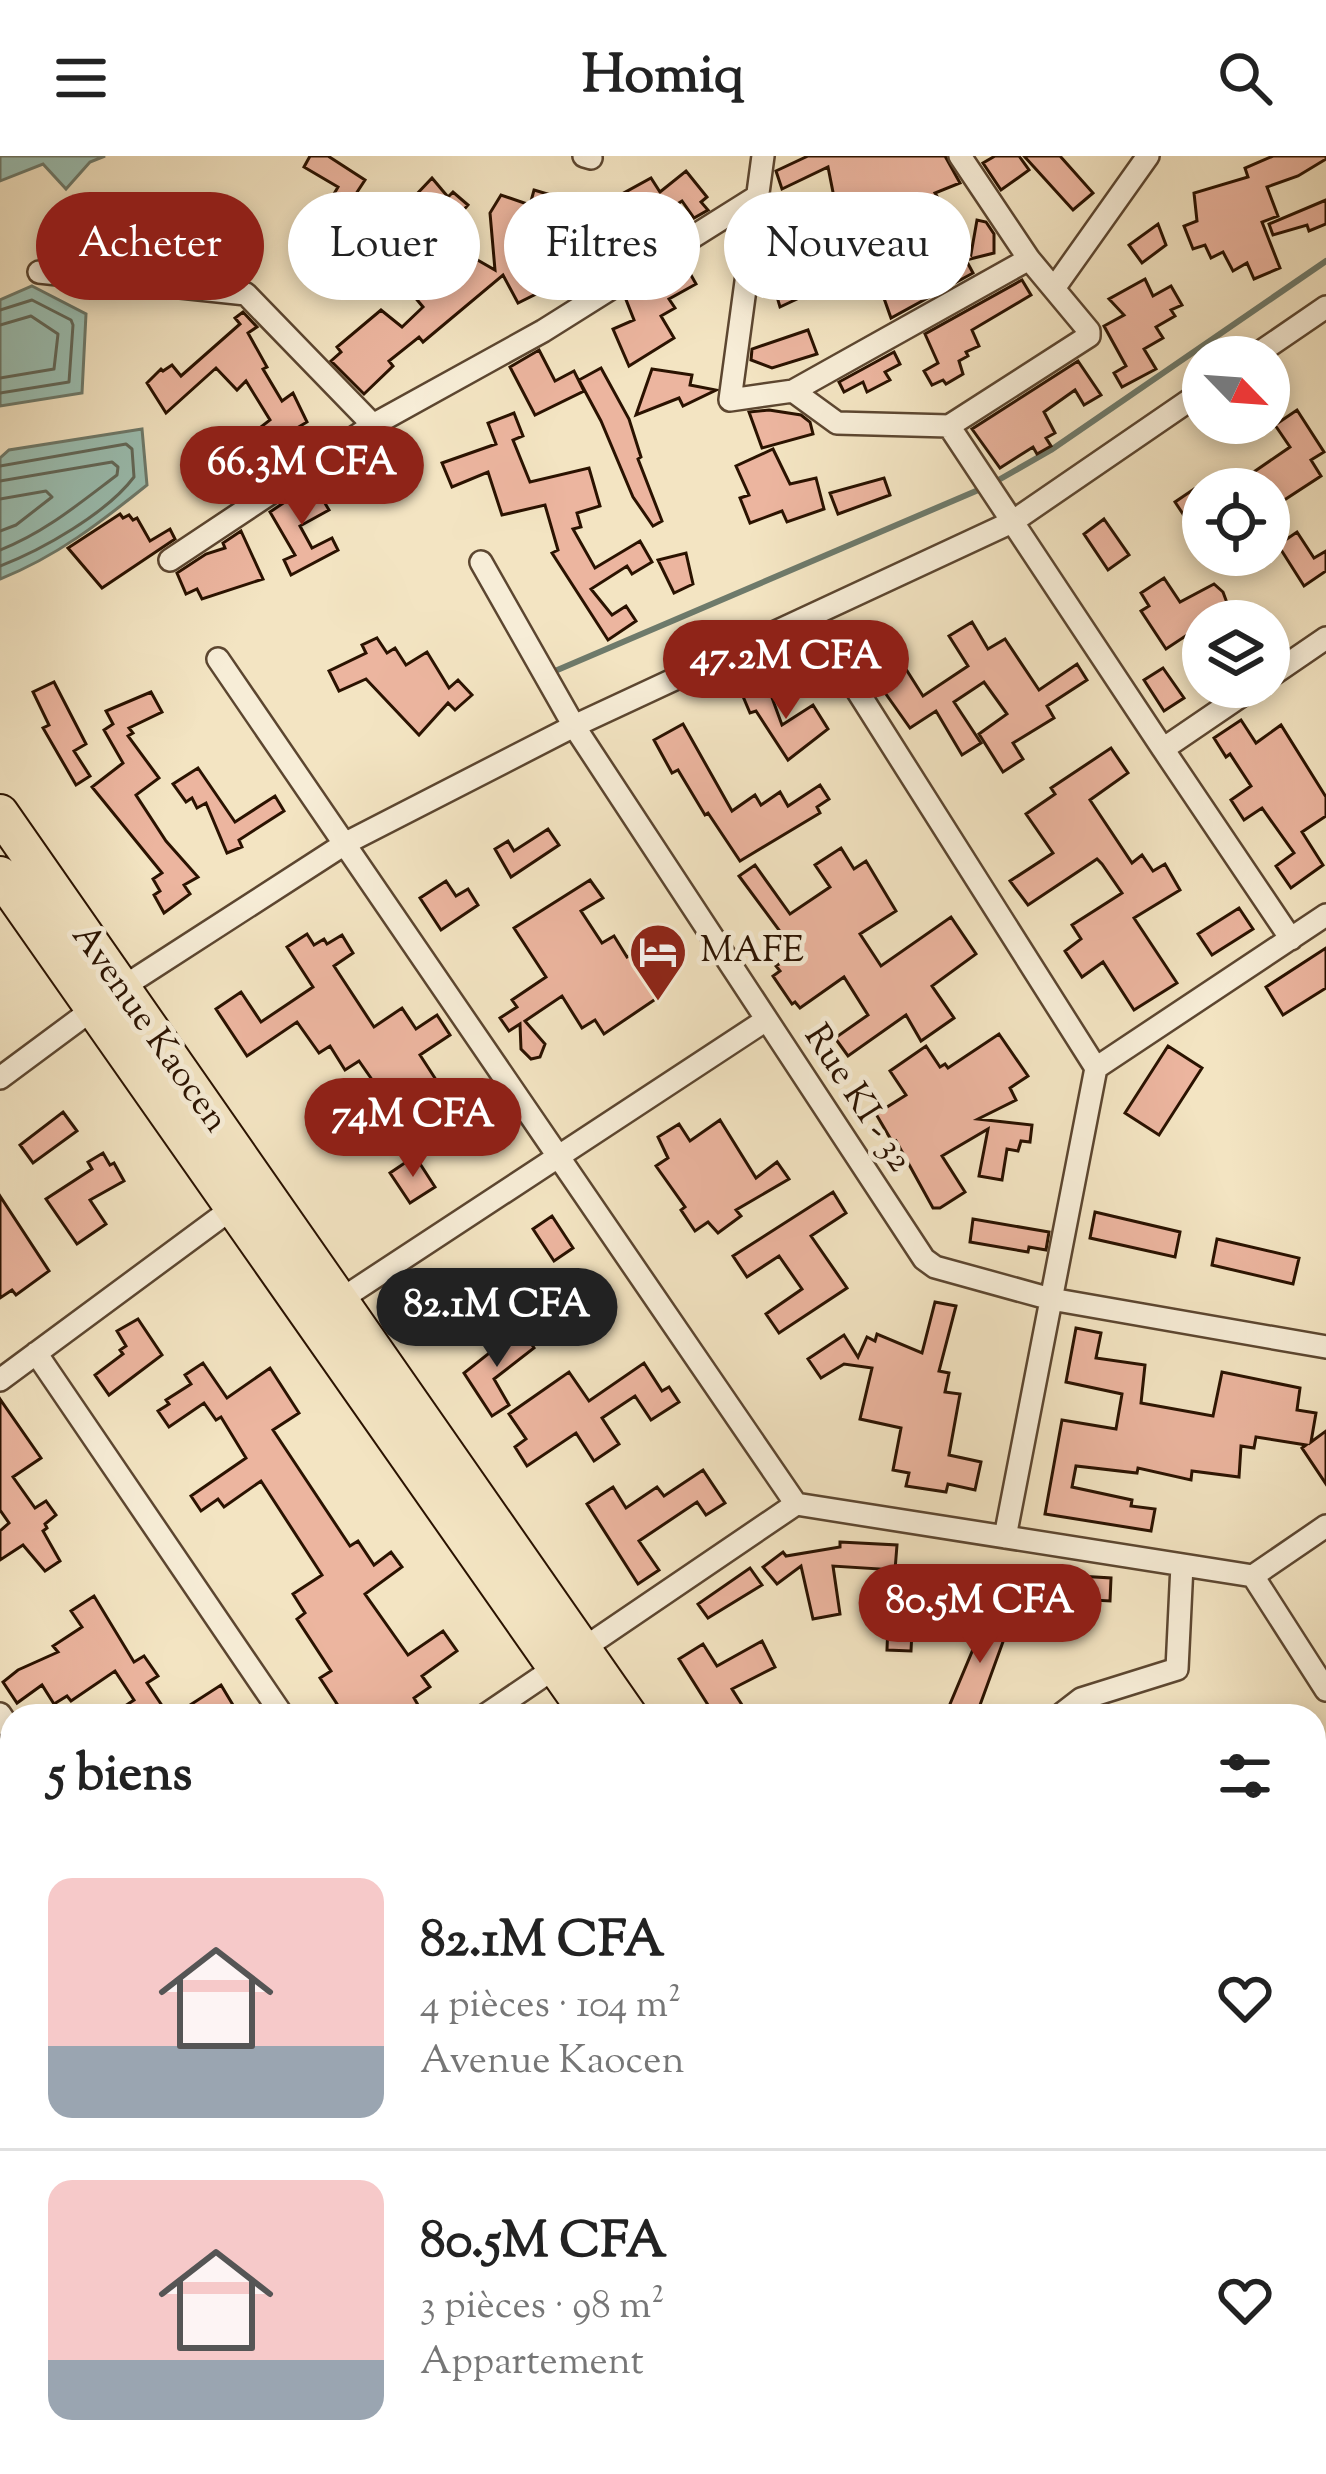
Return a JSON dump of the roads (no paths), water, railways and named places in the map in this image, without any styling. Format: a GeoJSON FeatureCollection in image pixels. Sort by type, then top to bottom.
{"type":"FeatureCollection","features":[{"type":"Feature","properties":{"kind":"highway","name":"Avenue Kaocen"},"geometry":{"type":"LineString","coordinates":[[0,814],[234,1207],[568,1658],[616,1704]]}},
{"type":"Feature","properties":{"kind":"highway","name":"Avenue Kaocen"},"geometry":{"type":"LineString","coordinates":[[0,875],[107,998],[340,1300],[568,1658],[585,1704]]}},
{"type":"Feature","properties":{"kind":"street"},"geometry":{"type":"LineString","coordinates":[[758,192],[763,156]]}},
{"type":"Feature","properties":{"kind":"street"},"geometry":{"type":"LineString","coordinates":[[793,391],[837,423],[949,426],[1085,340],[1089,331],[1029,259],[960,156]]}},
{"type":"Feature","properties":{"kind":"street"},"geometry":{"type":"LineString","coordinates":[[1055,287],[1148,156]]}},
{"type":"Feature","properties":{"kind":"street"},"geometry":{"type":"LineString","coordinates":[[170,560],[373,425],[543,331],[724,217]]}},
{"type":"Feature","properties":{"kind":"street"},"geometry":{"type":"LineString","coordinates":[[744,300],[730,400],[793,391],[1029,259]]}},
{"type":"Feature","properties":{"kind":"street"},"geometry":{"type":"LineString","coordinates":[[252,300],[373,425]]}},
{"type":"Feature","properties":{"kind":"street"},"geometry":{"type":"LineString","coordinates":[[1284,336],[1326,307]]}},
{"type":"Feature","properties":{"kind":"street"},"geometry":{"type":"LineString","coordinates":[[0,1078],[107,998],[346,843],[574,726],[1012,522],[1182,405]]}},
{"type":"Feature","properties":{"kind":"street"},"geometry":{"type":"LineString","coordinates":[[949,426],[1291,939]]}},
{"type":"Feature","properties":{"kind":"street","name":"Rue KI - 32"},"geometry":{"type":"LineString","coordinates":[[481,562],[574,726],[924,1259],[935,1267],[1052,1298],[1326,1347]]}},
{"type":"Feature","properties":{"kind":"street"},"geometry":{"type":"LineString","coordinates":[[810,616],[1096,1068],[1005,1537]]}},
{"type":"Feature","properties":{"kind":"street"},"geometry":{"type":"LineString","coordinates":[[1290,662],[1326,638]]}},
{"type":"Feature","properties":{"kind":"street"},"geometry":{"type":"LineString","coordinates":[[218,659],[796,1504]]}},
{"type":"Feature","properties":{"kind":"street"},"geometry":{"type":"LineString","coordinates":[[1163,749],[1223,708]]}},
{"type":"Feature","properties":{"kind":"street"},"geometry":{"type":"LineString","coordinates":[[1096,1068],[1326,915]]}},
{"type":"Feature","properties":{"kind":"street"},"geometry":{"type":"LineString","coordinates":[[340,1300],[766,1020]]}},
{"type":"Feature","properties":{"kind":"street"},"geometry":{"type":"LineString","coordinates":[[0,1380],[234,1207]]}},
{"type":"Feature","properties":{"kind":"street"},"geometry":{"type":"LineString","coordinates":[[36,1353],[268,1704]]}},
{"type":"Feature","properties":{"kind":"street"},"geometry":{"type":"LineString","coordinates":[[501,1704],[796,1504],[1253,1576],[1326,1526]]}},
{"type":"Feature","properties":{"kind":"street"},"geometry":{"type":"LineString","coordinates":[[1076,1704],[1177,1669],[1181,1564]]}},
{"type":"Feature","properties":{"kind":"street"},"geometry":{"type":"LineString","coordinates":[[1253,1576],[1326,1690]]}},
{"type":"Feature","properties":{"kind":"water"},"geometry":{"type":"Polygon","coordinates":[[[0,156],[105,156],[90,162],[66,189],[43,164],[0,181],[0,156]]]}},
{"type":"Feature","properties":{"kind":"water"},"geometry":{"type":"Polygon","coordinates":[[[32,286],[36,300],[59,300],[86,314],[82,393],[0,406],[0,300],[32,286]]]}},
{"type":"Feature","properties":{"kind":"water"},"geometry":{"type":"Polygon","coordinates":[[[142,429],[147,485],[59,549],[0,579],[0,458],[9,450],[142,429]]]}},
{"type":"Feature","properties":{"kind":"waterway"},"geometry":{"type":"LineString","coordinates":[[995,482],[1051,450],[1326,261]]}},
{"type":"Feature","properties":{"kind":"waterway"},"geometry":{"type":"LineString","coordinates":[[555,671],[983,488]]}},
{"type":"Feature","properties":{"kind":"place","name":"MAFE"},"geometry":{"type":"Point","coordinates":[658,1003]}}]}
